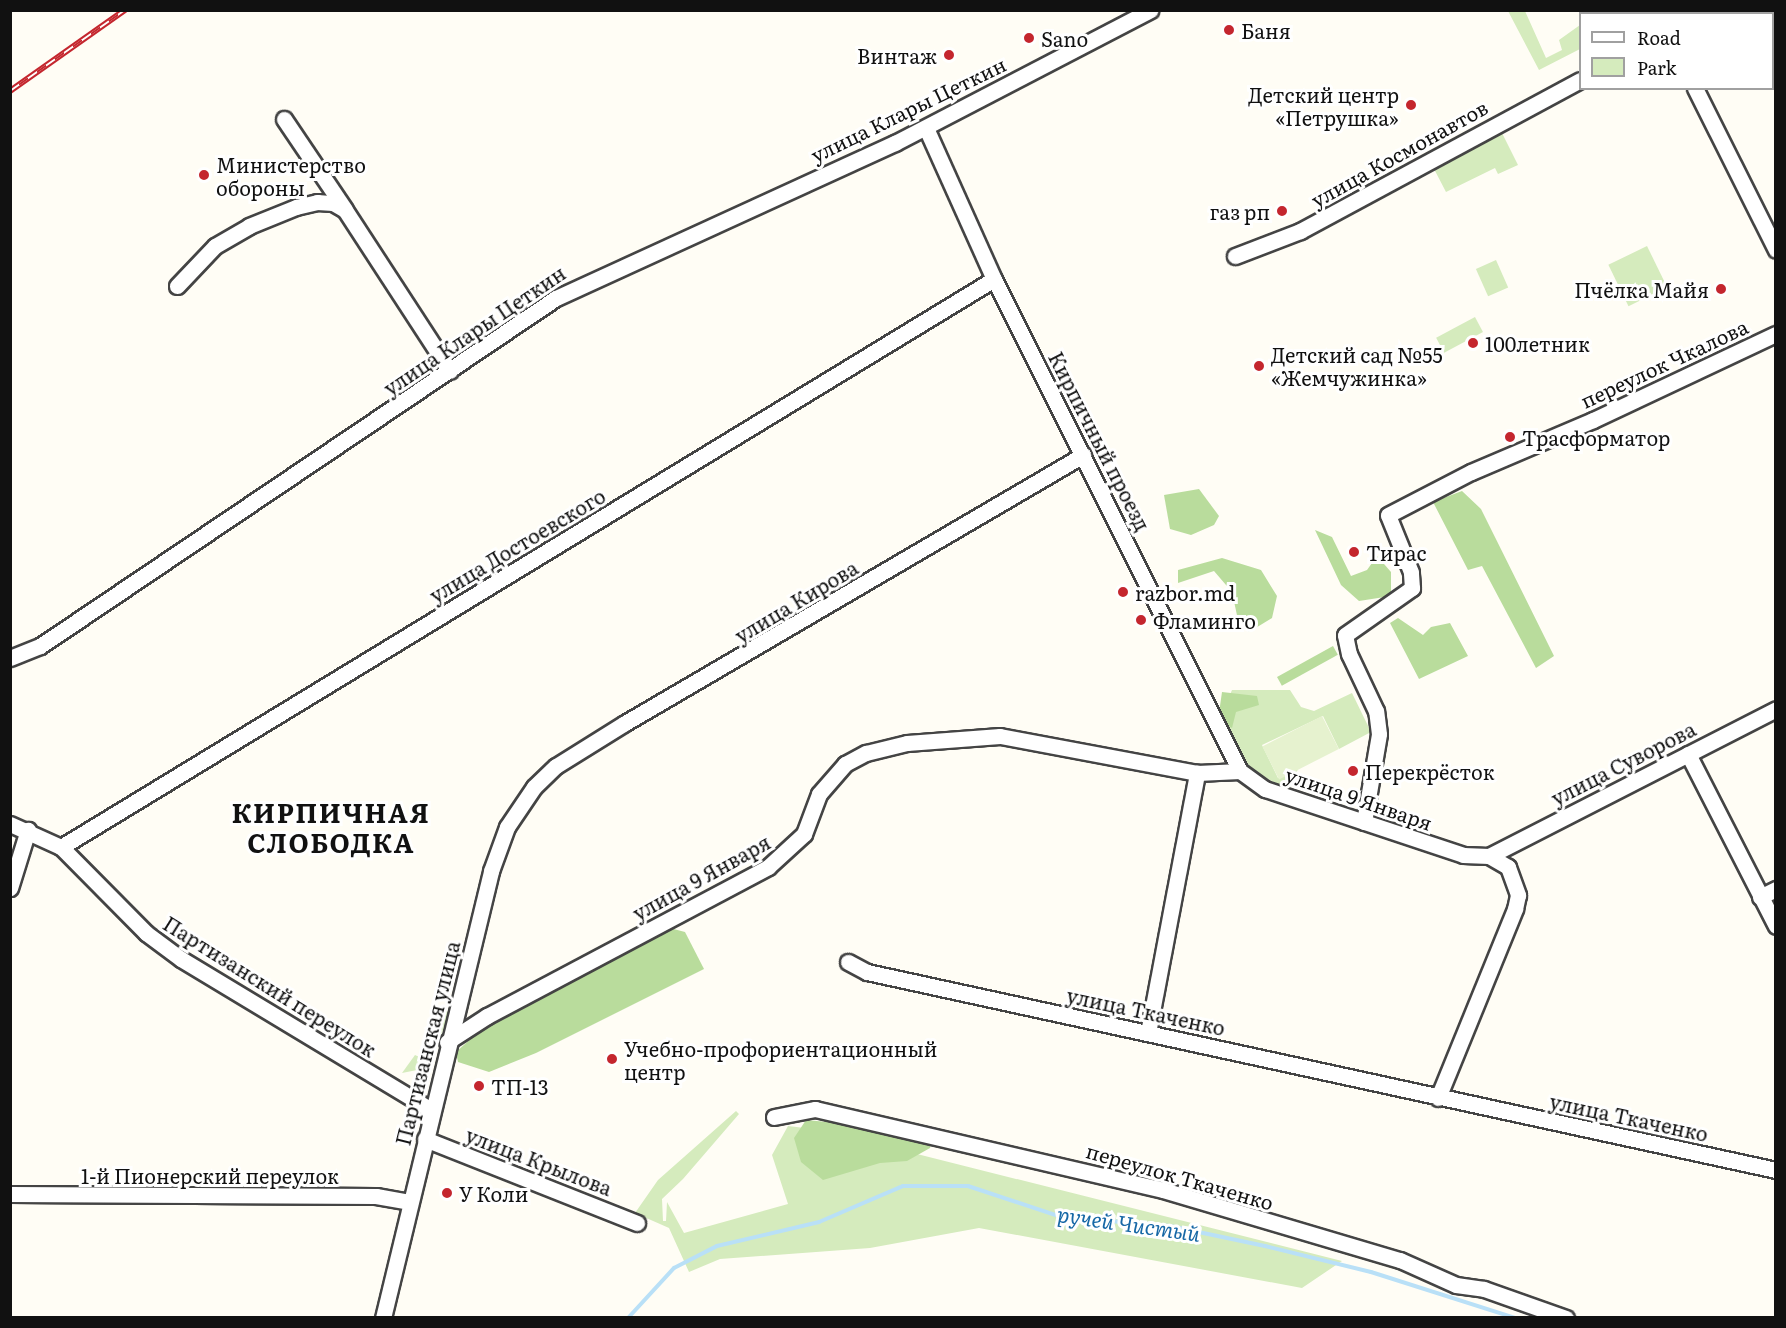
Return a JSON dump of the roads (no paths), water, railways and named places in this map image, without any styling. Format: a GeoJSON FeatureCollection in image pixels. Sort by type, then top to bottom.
{"type":"FeatureCollection","features":[{"type":"Feature","properties":{"kind":"street","name":"улица Клары Цеткин"},"geometry":{"type":"LineString","coordinates":[[10,658],[40,646],[556,298],[586,282],[926,128],[1151,10]]}},
{"type":"Feature","properties":{"kind":"street","name":"улица Космонавтов"},"geometry":{"type":"LineString","coordinates":[[1236,256],[1300,231],[1579,81]]}},
{"type":"Feature","properties":{"kind":"street"},"geometry":{"type":"LineString","coordinates":[[1696,90],[1776,250]]}},
{"type":"Feature","properties":{"kind":"street"},"geometry":{"type":"LineString","coordinates":[[284,119],[450,371]]}},
{"type":"Feature","properties":{"kind":"street","name":"Кирпичный проезд"},"geometry":{"type":"LineString","coordinates":[[926,128],[994,279],[1240,771]]}},
{"type":"Feature","properties":{"kind":"street"},"geometry":{"type":"LineString","coordinates":[[177,286],[214,246],[249,226],[318,202],[345,210]]}},
{"type":"Feature","properties":{"kind":"street","name":"улица Достоевского"},"geometry":{"type":"LineString","coordinates":[[61,847],[994,279]]}},
{"type":"Feature","properties":{"kind":"street","name":"переулок Чкалова"},"geometry":{"type":"LineString","coordinates":[[1364,822],[1379,734],[1376,711],[1349,654],[1345,634],[1412,588],[1412,572],[1388,515],[1471,472],[1573,429],[1776,334]]}},
{"type":"Feature","properties":{"kind":"street","name":"улица Кирова"},"geometry":{"type":"LineString","coordinates":[[534,787],[556,766],[625,723],[1083,455]]}},
{"type":"Feature","properties":{"kind":"street","name":"улица Суворова"},"geometry":{"type":"LineString","coordinates":[[1489,856],[1776,709]]}},
{"type":"Feature","properties":{"kind":"street","name":"улица 9 Января"},"geometry":{"type":"LineString","coordinates":[[447,1042],[487,1016],[768,867],[804,834],[819,794],[845,764],[866,753],[907,743],[1000,736],[1197,773],[1240,771],[1264,789],[1463,855],[1489,856],[1508,867],[1518,895],[1515,909],[1438,1098]]}},
{"type":"Feature","properties":{"kind":"street"},"geometry":{"type":"LineString","coordinates":[[1688,754],[1776,926]]}},
{"type":"Feature","properties":{"kind":"street"},"geometry":{"type":"LineString","coordinates":[[1148,1033],[1197,773]]}},
{"type":"Feature","properties":{"kind":"street","name":"Партизанская улица"},"geometry":{"type":"LineString","coordinates":[[383,1317],[447,1042],[491,871],[507,827],[534,787]]}},
{"type":"Feature","properties":{"kind":"street","name":"Партизанский переулок"},"geometry":{"type":"LineString","coordinates":[[10,824],[28,830],[61,847],[146,933],[181,959],[431,1110]]}},
{"type":"Feature","properties":{"kind":"street"},"geometry":{"type":"LineString","coordinates":[[10,888],[28,830]]}},
{"type":"Feature","properties":{"kind":"street"},"geometry":{"type":"LineString","coordinates":[[1760,897],[1776,889]]}},
{"type":"Feature","properties":{"kind":"street","name":"улица Ткаченко"},"geometry":{"type":"LineString","coordinates":[[848,962],[867,972],[1776,1170]]}},
{"type":"Feature","properties":{"kind":"street","name":"переулок Ткаченко"},"geometry":{"type":"LineString","coordinates":[[774,1117],[815,1109],[1163,1190],[1400,1260],[1456,1285],[1484,1289],[1566,1317]]}},
{"type":"Feature","properties":{"kind":"street","name":"улица Крылова"},"geometry":{"type":"LineString","coordinates":[[425,1139],[637,1223]]}},
{"type":"Feature","properties":{"kind":"street","name":"1-й Пионерский переулок"},"geometry":{"type":"LineString","coordinates":[[10,1194],[376,1196],[410,1202]]}},
{"type":"Feature","properties":{"kind":"waterway","name":"ручей Чистый"},"geometry":{"type":"LineString","coordinates":[[628,1318],[674,1268],[717,1246],[819,1222],[903,1186],[968,1186],[1061,1217],[1170,1226],[1265,1246],[1371,1272],[1515,1318]]}},
{"type":"Feature","properties":{"kind":"railway"},"geometry":{"type":"LineString","coordinates":[[10,91],[125,10]]}},
{"type":"Feature","properties":{"kind":"place","name":"Баня"},"geometry":{"type":"Point","coordinates":[1229,30]}},
{"type":"Feature","properties":{"kind":"place","name":"Sano"},"geometry":{"type":"Point","coordinates":[1029,38]}},
{"type":"Feature","properties":{"kind":"place","name":"Винтаж"},"geometry":{"type":"Point","coordinates":[949,55]}},
{"type":"Feature","properties":{"kind":"place","name":"Детский центр «Петрушка»"},"geometry":{"type":"Point","coordinates":[1411,105]}},
{"type":"Feature","properties":{"kind":"place","name":"Министерство обороны"},"geometry":{"type":"Point","coordinates":[204,175]}},
{"type":"Feature","properties":{"kind":"place","name":"газ рп"},"geometry":{"type":"Point","coordinates":[1282,211]}},
{"type":"Feature","properties":{"kind":"place","name":"Пчёлка Майя"},"geometry":{"type":"Point","coordinates":[1721,289]}},
{"type":"Feature","properties":{"kind":"place","name":"100летник"},"geometry":{"type":"Point","coordinates":[1473,343]}},
{"type":"Feature","properties":{"kind":"place","name":"Детский сад №55 «Жемчужинка»"},"geometry":{"type":"Point","coordinates":[1259,366]}},
{"type":"Feature","properties":{"kind":"place","name":"Трасформатор"},"geometry":{"type":"Point","coordinates":[1510,437]}},
{"type":"Feature","properties":{"kind":"place","name":"Тирас"},"geometry":{"type":"Point","coordinates":[1354,552]}},
{"type":"Feature","properties":{"kind":"place","name":"razbor.md"},"geometry":{"type":"Point","coordinates":[1123,592]}},
{"type":"Feature","properties":{"kind":"place","name":"Фламинго"},"geometry":{"type":"Point","coordinates":[1141,620]}},
{"type":"Feature","properties":{"kind":"place","name":"Перекрёсток"},"geometry":{"type":"Point","coordinates":[1353,771]}},
{"type":"Feature","properties":{"kind":"place","name":"Учебно-профориентационный центр"},"geometry":{"type":"Point","coordinates":[612,1059]}},
{"type":"Feature","properties":{"kind":"place","name":"ТП-13"},"geometry":{"type":"Point","coordinates":[479,1086]}},
{"type":"Feature","properties":{"kind":"place","name":"У Коли"},"geometry":{"type":"Point","coordinates":[447,1193]}},
{"type":"Feature","properties":{"kind":"district","name":"КИРПИЧНАЯ СЛОБОДКА"},"geometry":{"type":"Point","coordinates":[331,827]}}]}
